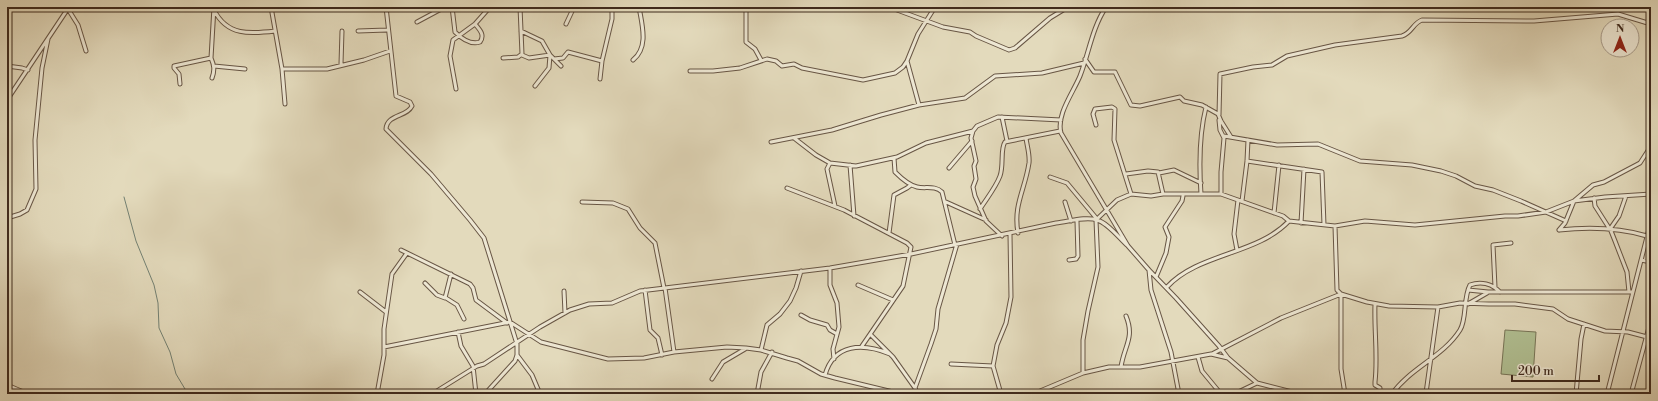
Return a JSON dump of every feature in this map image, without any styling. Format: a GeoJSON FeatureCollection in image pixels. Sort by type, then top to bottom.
{"type":"FeatureCollection","features":[{"type":"Feature","properties":{"kind":"street"},"geometry":{"type":"LineString","coordinates":[[7,9],[11,7]]}},
{"type":"Feature","properties":{"kind":"street"},"geometry":{"type":"LineString","coordinates":[[285,104],[282,69],[271,8],[291,9],[298,7]]}},
{"type":"Feature","properties":{"kind":"street"},"geometry":{"type":"LineString","coordinates":[[386,7],[387,30],[396,96],[410,102],[412,106],[410,110],[393,118],[386,127],[387,131],[396,137],[431,174],[484,238],[508,323],[516,344],[517,355],[532,375],[540,394]]}},
{"type":"Feature","properties":{"kind":"street"},"geometry":{"type":"LineString","coordinates":[[417,22],[445,7]]}},
{"type":"Feature","properties":{"kind":"street"},"geometry":{"type":"LineString","coordinates":[[452,7],[454,29],[458,35],[471,42],[480,42],[482,35],[475,24]]}},
{"type":"Feature","properties":{"kind":"street"},"geometry":{"type":"LineString","coordinates":[[456,89],[450,53],[453,40],[475,24],[490,7]]}},
{"type":"Feature","properties":{"kind":"street"},"geometry":{"type":"LineString","coordinates":[[520,7],[522,56]]}},
{"type":"Feature","properties":{"kind":"street"},"geometry":{"type":"LineString","coordinates":[[566,24],[574,7]]}},
{"type":"Feature","properties":{"kind":"street"},"geometry":{"type":"LineString","coordinates":[[600,79],[602,61],[612,19],[612,7]]}},
{"type":"Feature","properties":{"kind":"street"},"geometry":{"type":"LineString","coordinates":[[633,60],[639,55],[643,48],[639,7]]}},
{"type":"Feature","properties":{"kind":"street"},"geometry":{"type":"LineString","coordinates":[[746,7],[746,42],[755,50],[762,60]]}},
{"type":"Feature","properties":{"kind":"street"},"geometry":{"type":"LineString","coordinates":[[889,7],[927,20],[943,28],[970,32],[1009,50],[1015,48],[1061,8],[1068,7]]}},
{"type":"Feature","properties":{"kind":"street"},"geometry":{"type":"LineString","coordinates":[[690,71],[713,71],[740,68],[762,60],[772,60],[782,66],[794,64],[802,68],[863,80],[895,73],[903,67],[907,61],[915,41],[935,7]]}},
{"type":"Feature","properties":{"kind":"street"},"geometry":{"type":"LineString","coordinates":[[1106,7],[1098,20],[1061,120],[1060,130],[1128,246]]}},
{"type":"Feature","properties":{"kind":"street"},"geometry":{"type":"LineString","coordinates":[[7,100],[69,8],[78,25],[86,51]]}},
{"type":"Feature","properties":{"kind":"street"},"geometry":{"type":"LineString","coordinates":[[214,8],[219,20],[225,25],[240,31],[252,34],[274,31]]}},
{"type":"Feature","properties":{"kind":"street"},"geometry":{"type":"LineString","coordinates":[[212,78],[214,66],[211,58],[214,8]]}},
{"type":"Feature","properties":{"kind":"street"},"geometry":{"type":"LineString","coordinates":[[1221,194],[1220,172],[1224,136],[1220,130],[1220,74],[1253,67],[1272,65],[1287,56],[1315,51],[1335,45],[1402,36],[1408,34],[1416,23],[1422,20],[1534,21],[1618,14],[1651,24]]}},
{"type":"Feature","properties":{"kind":"street"},"geometry":{"type":"LineString","coordinates":[[358,31],[387,30]]}},
{"type":"Feature","properties":{"kind":"street"},"geometry":{"type":"LineString","coordinates":[[521,30],[542,41],[553,59],[561,66]]}},
{"type":"Feature","properties":{"kind":"street"},"geometry":{"type":"LineString","coordinates":[[341,64],[342,31]]}},
{"type":"Feature","properties":{"kind":"street"},"geometry":{"type":"LineString","coordinates":[[7,218],[27,210],[36,189],[35,140],[42,68],[48,39]]}},
{"type":"Feature","properties":{"kind":"street"},"geometry":{"type":"LineString","coordinates":[[282,69],[323,69],[359,61],[390,51]]}},
{"type":"Feature","properties":{"kind":"street"},"geometry":{"type":"LineString","coordinates":[[553,59],[562,58],[568,52],[602,61]]}},
{"type":"Feature","properties":{"kind":"street"},"geometry":{"type":"LineString","coordinates":[[503,58],[522,56],[529,58],[550,55]]}},
{"type":"Feature","properties":{"kind":"street"},"geometry":{"type":"LineString","coordinates":[[535,86],[549,68],[550,55]]}},
{"type":"Feature","properties":{"kind":"street"},"geometry":{"type":"LineString","coordinates":[[180,84],[179,74],[174,66],[211,58]]}},
{"type":"Feature","properties":{"kind":"street"},"geometry":{"type":"LineString","coordinates":[[907,61],[919,105]]}},
{"type":"Feature","properties":{"kind":"street"},"geometry":{"type":"LineString","coordinates":[[771,142],[832,130],[919,105],[965,98],[992,77],[1042,73],[1084,61]]}},
{"type":"Feature","properties":{"kind":"street"},"geometry":{"type":"LineString","coordinates":[[1084,61],[1094,72],[1115,72],[1130,104],[1134,106],[1179,97],[1185,102],[1206,107],[1220,117],[1231,137]]}},
{"type":"Feature","properties":{"kind":"street"},"geometry":{"type":"LineString","coordinates":[[7,66],[28,70]]}},
{"type":"Feature","properties":{"kind":"street"},"geometry":{"type":"LineString","coordinates":[[214,66],[245,69]]}},
{"type":"Feature","properties":{"kind":"street"},"geometry":{"type":"LineString","coordinates":[[1096,125],[1093,114],[1095,109],[1112,107],[1115,109],[1114,140],[1126,174],[1131,194]]}},
{"type":"Feature","properties":{"kind":"street"},"geometry":{"type":"LineString","coordinates":[[1201,194],[1202,123],[1206,107]]}},
{"type":"Feature","properties":{"kind":"street"},"geometry":{"type":"LineString","coordinates":[[986,221],[974,189],[976,177],[974,166],[976,161],[972,141],[973,131],[977,126],[1002,117],[1061,120]]}},
{"type":"Feature","properties":{"kind":"street"},"geometry":{"type":"LineString","coordinates":[[1002,117],[1007,141]]}},
{"type":"Feature","properties":{"kind":"street"},"geometry":{"type":"LineString","coordinates":[[980,208],[1000,178],[1003,163],[1002,146],[1007,141],[1060,130]]}},
{"type":"Feature","properties":{"kind":"street"},"geometry":{"type":"LineString","coordinates":[[794,138],[830,163],[860,165],[894,158],[926,143],[973,131]]}},
{"type":"Feature","properties":{"kind":"street"},"geometry":{"type":"LineString","coordinates":[[1224,136],[1277,145],[1318,144],[1360,161],[1412,165],[1441,171],[1456,176],[1475,186],[1493,190],[1566,221]]}},
{"type":"Feature","properties":{"kind":"street"},"geometry":{"type":"LineString","coordinates":[[1018,233],[1016,210],[1024,188],[1029,164],[1026,138]]}},
{"type":"Feature","properties":{"kind":"street"},"geometry":{"type":"LineString","coordinates":[[1237,250],[1234,234],[1247,161],[1248,140]]}},
{"type":"Feature","properties":{"kind":"street"},"geometry":{"type":"LineString","coordinates":[[949,168],[972,141]]}},
{"type":"Feature","properties":{"kind":"street"},"geometry":{"type":"LineString","coordinates":[[1647,236],[1611,230],[1582,228],[1559,230],[1566,221],[1574,201],[1593,185],[1604,182],[1640,163],[1651,146]]}},
{"type":"Feature","properties":{"kind":"street"},"geometry":{"type":"LineString","coordinates":[[894,158],[895,172],[911,184],[918,187],[940,190],[946,202],[956,244],[938,309],[936,329],[915,388]]}},
{"type":"Feature","properties":{"kind":"street"},"geometry":{"type":"LineString","coordinates":[[1247,161],[1323,173],[1324,225]]}},
{"type":"Feature","properties":{"kind":"street"},"geometry":{"type":"LineString","coordinates":[[830,163],[827,169],[835,206]]}},
{"type":"Feature","properties":{"kind":"street"},"geometry":{"type":"LineString","coordinates":[[850,165],[854,216]]}},
{"type":"Feature","properties":{"kind":"street"},"geometry":{"type":"LineString","coordinates":[[1274,213],[1279,165]]}},
{"type":"Feature","properties":{"kind":"street"},"geometry":{"type":"LineString","coordinates":[[1301,223],[1304,169]]}},
{"type":"Feature","properties":{"kind":"street"},"geometry":{"type":"LineString","coordinates":[[1126,174],[1148,171],[1159,173],[1174,170],[1200,183]]}},
{"type":"Feature","properties":{"kind":"street"},"geometry":{"type":"LineString","coordinates":[[1159,173],[1163,194]]}},
{"type":"Feature","properties":{"kind":"street"},"geometry":{"type":"LineString","coordinates":[[1050,177],[1067,183],[1096,219],[1105,225],[1128,246],[1228,358],[1257,383],[1300,394]]}},
{"type":"Feature","properties":{"kind":"street"},"geometry":{"type":"LineString","coordinates":[[889,233],[894,195],[911,184]]}},
{"type":"Feature","properties":{"kind":"street"},"geometry":{"type":"LineString","coordinates":[[787,188],[835,206],[910,245],[911,254],[903,286],[862,346]]}},
{"type":"Feature","properties":{"kind":"street"},"geometry":{"type":"LineString","coordinates":[[432,394],[484,364],[565,313],[589,304],[612,303],[645,290],[830,268],[911,254],[1071,221],[1096,219],[1122,197],[1131,194],[1151,196],[1163,194],[1182,196],[1221,194],[1283,216],[1289,221],[1335,226],[1365,221],[1415,225],[1546,212],[1574,201],[1651,194]]}},
{"type":"Feature","properties":{"kind":"street"},"geometry":{"type":"LineString","coordinates":[[1156,277],[1166,253],[1169,237],[1165,227],[1182,201],[1182,196]]}},
{"type":"Feature","properties":{"kind":"street"},"geometry":{"type":"LineString","coordinates":[[1611,230],[1619,216],[1626,196]]}},
{"type":"Feature","properties":{"kind":"street"},"geometry":{"type":"LineString","coordinates":[[1594,198],[1595,206],[1611,230],[1627,272],[1631,292]]}},
{"type":"Feature","properties":{"kind":"street"},"geometry":{"type":"LineString","coordinates":[[582,202],[613,203],[628,209],[640,228],[655,243],[665,288],[674,352]]}},
{"type":"Feature","properties":{"kind":"street"},"geometry":{"type":"LineString","coordinates":[[946,202],[986,221],[1002,236]]}},
{"type":"Feature","properties":{"kind":"street"},"geometry":{"type":"LineString","coordinates":[[1065,202],[1071,221]]}},
{"type":"Feature","properties":{"kind":"street"},"geometry":{"type":"LineString","coordinates":[[1083,373],[1083,340],[1098,267],[1096,219]]}},
{"type":"Feature","properties":{"kind":"street"},"geometry":{"type":"LineString","coordinates":[[1069,260],[1076,260],[1078,256],[1077,220]]}},
{"type":"Feature","properties":{"kind":"street"},"geometry":{"type":"LineString","coordinates":[[1167,288],[1173,280],[1204,262],[1273,236],[1289,221]]}},
{"type":"Feature","properties":{"kind":"street"},"geometry":{"type":"LineString","coordinates":[[1607,394],[1623,332],[1631,292],[1651,221]]}},
{"type":"Feature","properties":{"kind":"street"},"geometry":{"type":"LineString","coordinates":[[1335,226],[1336,281],[1337,290],[1341,294],[1375,304],[1438,307],[1467,304],[1515,304],[1553,309],[1568,319],[1605,331],[1628,332],[1651,338]]}},
{"type":"Feature","properties":{"kind":"street"},"geometry":{"type":"LineString","coordinates":[[1001,394],[993,366],[997,345],[1006,323],[1011,297],[1010,234]]}},
{"type":"Feature","properties":{"kind":"street"},"geometry":{"type":"LineString","coordinates":[[1495,287],[1493,245],[1511,243]]}},
{"type":"Feature","properties":{"kind":"street"},"geometry":{"type":"LineString","coordinates":[[401,250],[472,285],[476,300],[508,323],[530,334],[541,342],[615,360],[644,358],[674,352],[727,347],[761,350],[772,352],[798,362],[825,376],[892,392],[918,394]]}},
{"type":"Feature","properties":{"kind":"street"},"geometry":{"type":"LineString","coordinates":[[377,394],[384,347],[386,312],[392,274],[407,253]]}},
{"type":"Feature","properties":{"kind":"street"},"geometry":{"type":"LineString","coordinates":[[1641,260],[1651,262]]}},
{"type":"Feature","properties":{"kind":"street"},"geometry":{"type":"LineString","coordinates":[[830,268],[831,288],[837,306],[839,327],[832,351],[834,359]]}},
{"type":"Feature","properties":{"kind":"street"},"geometry":{"type":"LineString","coordinates":[[1149,270],[1150,283],[1157,313],[1173,360],[1179,394]]}},
{"type":"Feature","properties":{"kind":"street"},"geometry":{"type":"LineString","coordinates":[[761,350],[767,325],[780,314],[790,301],[801,271]]}},
{"type":"Feature","properties":{"kind":"street"},"geometry":{"type":"LineString","coordinates":[[446,298],[451,274]]}},
{"type":"Feature","properties":{"kind":"street"},"geometry":{"type":"LineString","coordinates":[[425,283],[437,295],[446,298],[457,305],[464,319]]}},
{"type":"Feature","properties":{"kind":"street"},"geometry":{"type":"LineString","coordinates":[[1392,394],[1399,384],[1445,348],[1460,331],[1470,285],[1475,284],[1495,287],[1500,292]]}},
{"type":"Feature","properties":{"kind":"street"},"geometry":{"type":"LineString","coordinates":[[858,285],[893,300]]}},
{"type":"Feature","properties":{"kind":"street"},"geometry":{"type":"LineString","coordinates":[[645,290],[650,330],[658,338],[662,355]]}},
{"type":"Feature","properties":{"kind":"street"},"geometry":{"type":"LineString","coordinates":[[1468,290],[1488,292],[1631,292]]}},
{"type":"Feature","properties":{"kind":"street"},"geometry":{"type":"LineString","coordinates":[[564,291],[565,313]]}},
{"type":"Feature","properties":{"kind":"street"},"geometry":{"type":"LineString","coordinates":[[360,292],[386,312]]}},
{"type":"Feature","properties":{"kind":"street"},"geometry":{"type":"LineString","coordinates":[[1467,304],[1488,292]]}},
{"type":"Feature","properties":{"kind":"street"},"geometry":{"type":"LineString","coordinates":[[1033,394],[1083,373],[1108,367],[1140,367],[1211,354],[1281,318],[1341,294]]}},
{"type":"Feature","properties":{"kind":"street"},"geometry":{"type":"LineString","coordinates":[[1341,294],[1341,369],[1345,394]]}},
{"type":"Feature","properties":{"kind":"street"},"geometry":{"type":"LineString","coordinates":[[1375,304],[1374,332],[1377,356],[1375,382],[1376,386],[1380,388],[1380,394]]}},
{"type":"Feature","properties":{"kind":"street"},"geometry":{"type":"LineString","coordinates":[[1426,393],[1438,307]]}},
{"type":"Feature","properties":{"kind":"street"},"geometry":{"type":"LineString","coordinates":[[801,315],[810,320],[827,325],[830,330],[837,334]]}},
{"type":"Feature","properties":{"kind":"street"},"geometry":{"type":"LineString","coordinates":[[1121,367],[1130,337],[1130,329],[1126,316]]}},
{"type":"Feature","properties":{"kind":"street"},"geometry":{"type":"LineString","coordinates":[[1631,394],[1651,320]]}},
{"type":"Feature","properties":{"kind":"street"},"geometry":{"type":"LineString","coordinates":[[384,347],[508,323]]}},
{"type":"Feature","properties":{"kind":"street"},"geometry":{"type":"LineString","coordinates":[[1576,394],[1581,339],[1584,324]]}},
{"type":"Feature","properties":{"kind":"street"},"geometry":{"type":"LineString","coordinates":[[458,332],[460,343],[473,369],[476,394]]}},
{"type":"Feature","properties":{"kind":"street"},"geometry":{"type":"LineString","coordinates":[[871,334],[890,354],[918,394]]}},
{"type":"Feature","properties":{"kind":"street"},"geometry":{"type":"LineString","coordinates":[[825,376],[829,364],[848,349],[862,346],[890,354]]}},
{"type":"Feature","properties":{"kind":"street"},"geometry":{"type":"LineString","coordinates":[[712,379],[723,362],[746,348]]}},
{"type":"Feature","properties":{"kind":"street"},"geometry":{"type":"LineString","coordinates":[[757,394],[761,372],[772,352]]}},
{"type":"Feature","properties":{"kind":"street"},"geometry":{"type":"LineString","coordinates":[[1211,354],[1228,358]]}},
{"type":"Feature","properties":{"kind":"street"},"geometry":{"type":"LineString","coordinates":[[485,394],[511,365],[517,355]]}},
{"type":"Feature","properties":{"kind":"street"},"geometry":{"type":"LineString","coordinates":[[1198,357],[1202,371],[1221,394]]}},
{"type":"Feature","properties":{"kind":"street"},"geometry":{"type":"LineString","coordinates":[[951,364],[993,366]]}},
{"type":"Feature","properties":{"kind":"street"},"geometry":{"type":"LineString","coordinates":[[1234,394],[1257,383]]}},
{"type":"Feature","properties":{"kind":"street"},"geometry":{"type":"LineString","coordinates":[[7,385],[28,394]]}},
{"type":"Feature","properties":{"kind":"street"},"geometry":{"type":"LineString","coordinates":[[1046,394],[1047,388]]}},
{"type":"Feature","properties":{"kind":"street"},"geometry":{"type":"LineString","coordinates":[[1406,394],[1449,394]]}},
{"type":"Feature","properties":{"kind":"green space"},"geometry":{"type":"Polygon","coordinates":[[[1505,330],[1536,332],[1533,377],[1501,374],[1505,330]]]}},
{"type":"Feature","properties":{"kind":"waterway"},"geometry":{"type":"LineString","coordinates":[[124,197],[136,241],[154,285],[158,303],[159,328],[170,352],[176,374],[188,394]]}}]}
